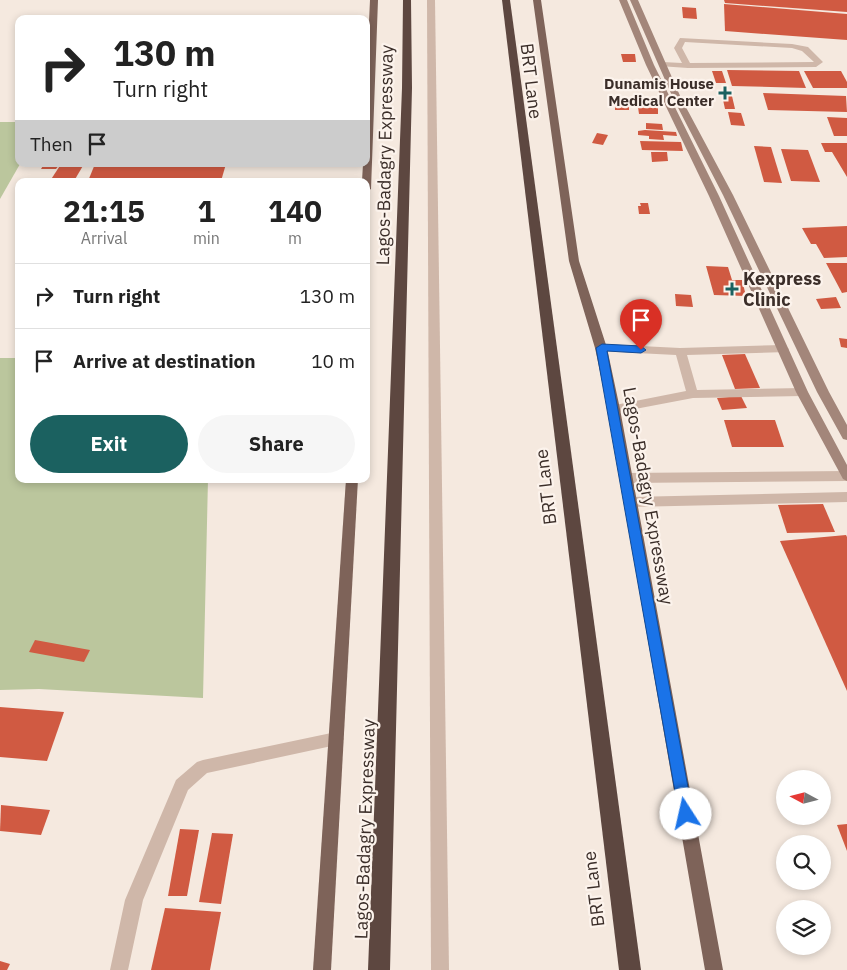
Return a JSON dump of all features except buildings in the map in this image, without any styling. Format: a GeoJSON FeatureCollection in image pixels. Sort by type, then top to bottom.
{"type":"FeatureCollection","features":[{"type":"Feature","properties":{"kind":"highway"},"geometry":{"type":"LineString","coordinates":[[400,0],[407,88]]}},
{"type":"Feature","properties":{"kind":"highway","name":"Lagos-Badagry Expressway"},"geometry":{"type":"LineString","coordinates":[[379,970],[407,88],[407,0]]}},
{"type":"Feature","properties":{"kind":"highway"},"geometry":{"type":"LineString","coordinates":[[504,0],[515,69],[630,970]]}},
{"type":"Feature","properties":{"kind":"highway"},"geometry":{"type":"LineString","coordinates":[[515,0],[515,69]]}},
{"type":"Feature","properties":{"kind":"main road","name":"Lagos-Badagry Expressway"},"geometry":{"type":"LineString","coordinates":[[370,94],[374,0]]}},
{"type":"Feature","properties":{"kind":"main road","name":"Lagos-Badagry Expressway"},"geometry":{"type":"LineString","coordinates":[[537,0],[574,261],[602,348],[714,970]]}},
{"type":"Feature","properties":{"kind":"main road"},"geometry":{"type":"LineString","coordinates":[[623,0],[650,65],[714,196],[802,392],[847,476]]}},
{"type":"Feature","properties":{"kind":"main road"},"geometry":{"type":"LineString","coordinates":[[634,0],[662,64],[728,195],[823,392],[847,436]]}},
{"type":"Feature","properties":{"kind":"main road","name":"Lagos-Badagry Expressway"},"geometry":{"type":"LineString","coordinates":[[322,970],[352,483]]}},
{"type":"Feature","properties":{"kind":"street"},"geometry":{"type":"LineString","coordinates":[[431,0],[440,970]]}},
{"type":"Feature","properties":{"kind":"street","name":"BRT Lane"},"geometry":{"type":"LineString","coordinates":[[504,0],[622,970]]}},
{"type":"Feature","properties":{"kind":"street"},"geometry":{"type":"LineString","coordinates":[[662,64],[688,66],[816,65],[819,62],[805,49],[792,46],[684,40],[678,48],[688,66]]}},
{"type":"Feature","properties":{"kind":"street"},"geometry":{"type":"LineString","coordinates":[[602,348],[680,352],[783,349]]}},
{"type":"Feature","properties":{"kind":"street"},"geometry":{"type":"LineString","coordinates":[[680,352],[693,394]]}},
{"type":"Feature","properties":{"kind":"street"},"geometry":{"type":"LineString","coordinates":[[614,409],[693,394],[802,392]]}},
{"type":"Feature","properties":{"kind":"street"},"geometry":{"type":"LineString","coordinates":[[626,478],[847,476]]}},
{"type":"Feature","properties":{"kind":"street"},"geometry":{"type":"LineString","coordinates":[[630,502],[847,497]]}},
{"type":"Feature","properties":{"kind":"street"},"geometry":{"type":"LineString","coordinates":[[119,970],[134,900],[182,785],[203,767],[336,739]]}},
{"type":"Feature","properties":{"kind":"green space"},"geometry":{"type":"Polygon","coordinates":[[[0,122],[15,122],[15,167],[18,167],[0,199],[0,122]]]}},
{"type":"Feature","properties":{"kind":"green space"},"geometry":{"type":"Polygon","coordinates":[[[0,358],[15,358],[15,483],[208,483],[203,698],[39,689],[0,690],[0,358]]]}},
{"type":"Feature","properties":{"kind":"place","name":"Dunamis House Medical Center"},"geometry":{"type":"Point","coordinates":[725,93]}},
{"type":"Feature","properties":{"kind":"place","name":"Kexpress Clinic"},"geometry":{"type":"Point","coordinates":[732,289]}},
{"type":"Feature","properties":{"kind":"route"},"geometry":{"type":"LineString","coordinates":[[641,350],[602,348],[686,814]]}}]}
